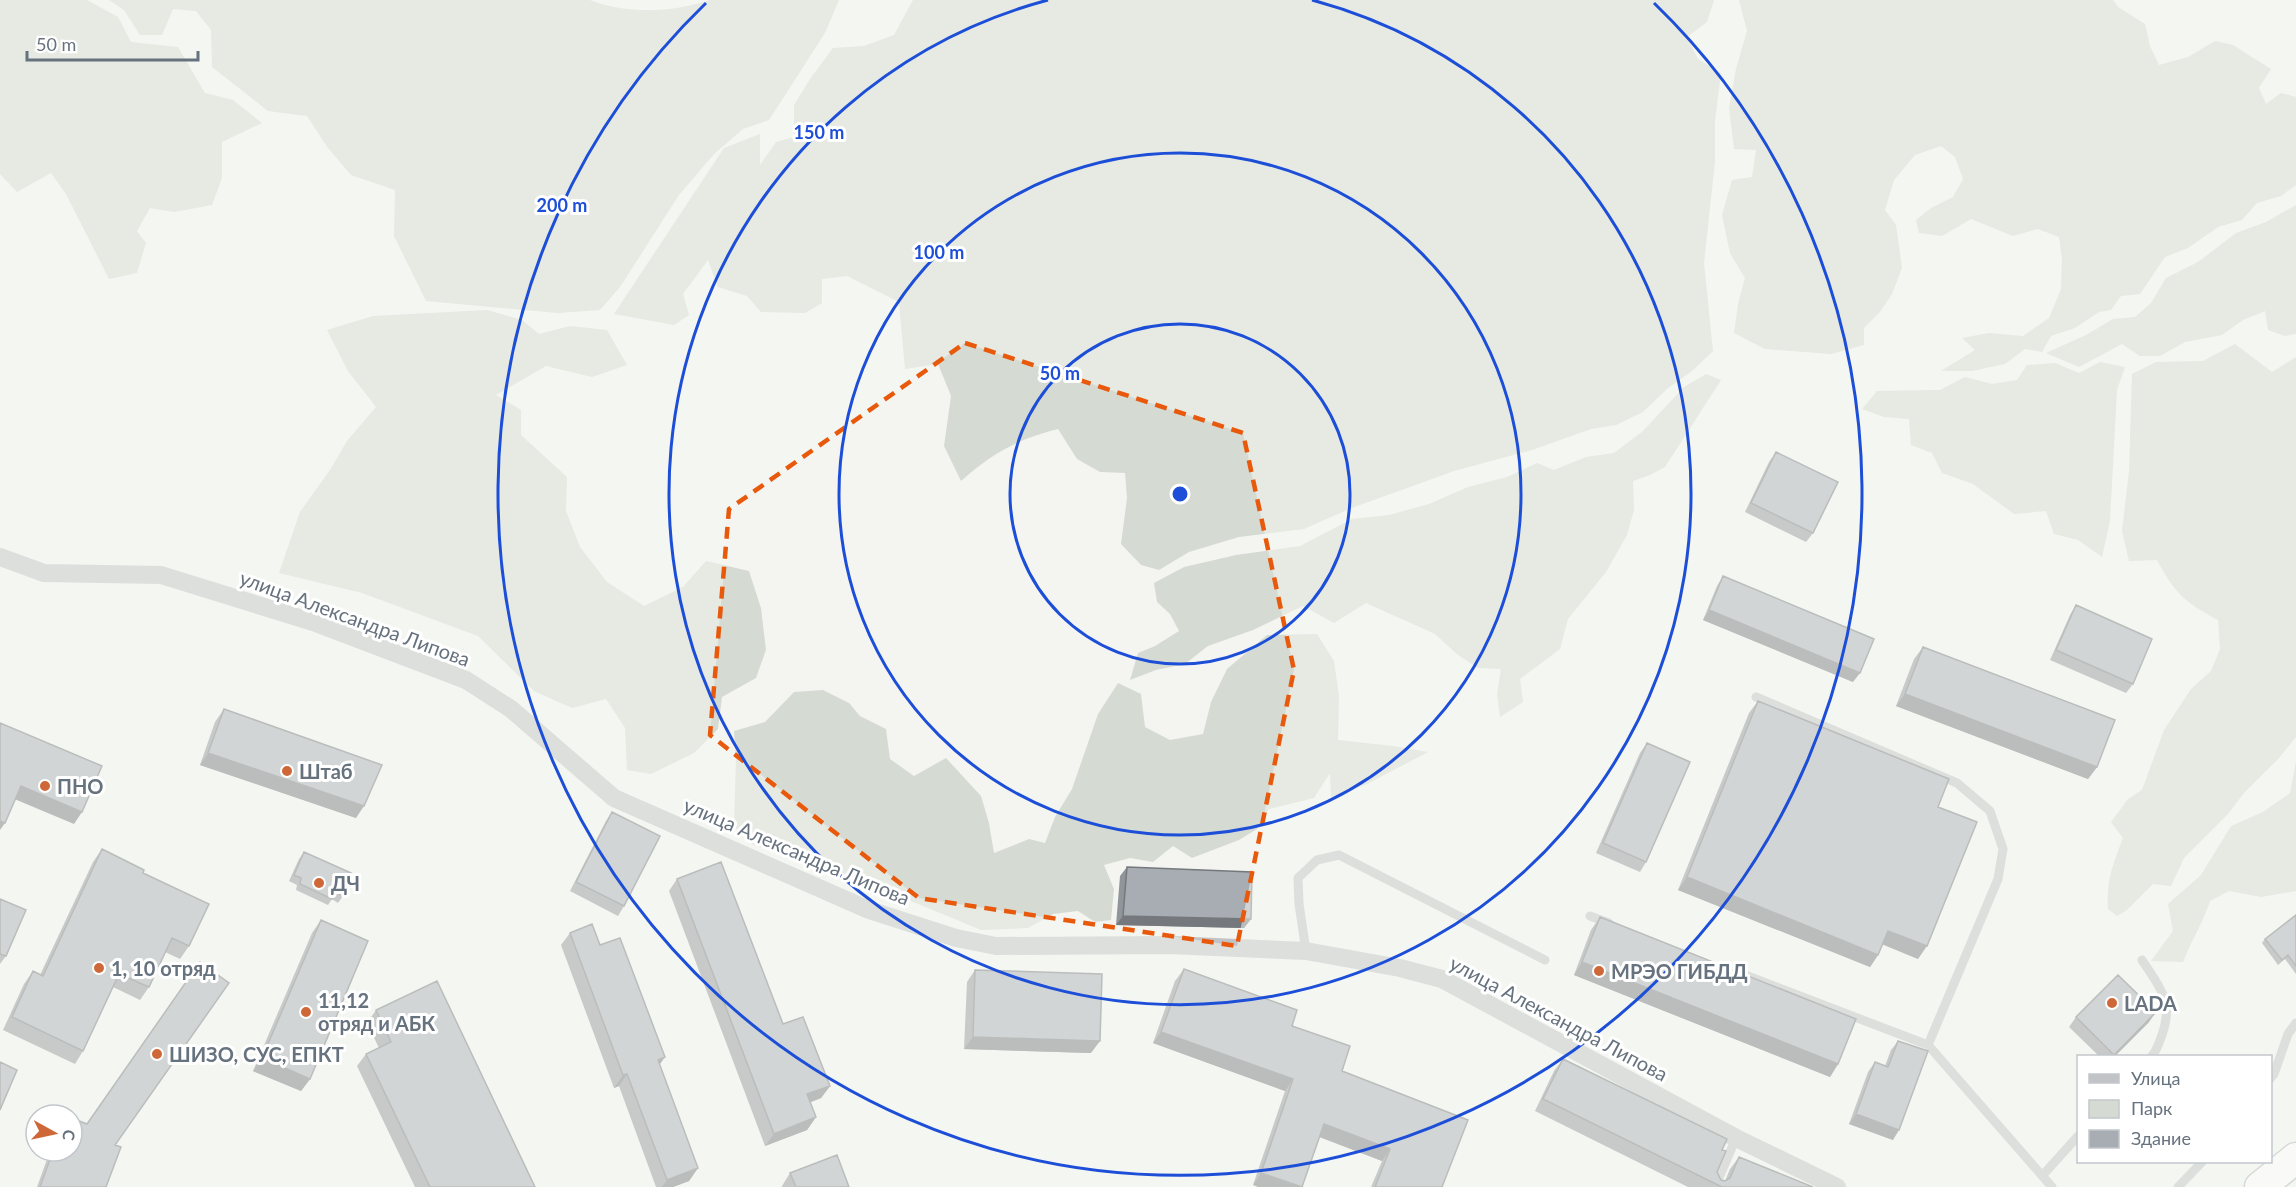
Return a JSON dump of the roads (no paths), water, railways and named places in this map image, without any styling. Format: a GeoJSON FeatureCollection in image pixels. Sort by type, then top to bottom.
{"type":"FeatureCollection","features":[{"type":"Feature","properties":{"kind":"highway"},"geometry":{"type":"LineString","coordinates":[[2260,1187],[2296,1158]]}},
{"type":"Feature","properties":{"kind":"street","name":"улица Александра Липова"},"geometry":{"type":"LineString","coordinates":[[0,557],[44,573],[161,575],[316,623],[466,680],[511,709],[614,798],[869,910],[956,938],[996,946],[1170,945],[1306,951],[1400,968],[1442,979],[1736,1138],[1838,1187]]}},
{"type":"Feature","properties":{"kind":"lane"},"geometry":{"type":"LineString","coordinates":[[1756,697],[1957,783],[1990,811],[2003,849],[1998,879],[1928,1045]]}},
{"type":"Feature","properties":{"kind":"lane"},"geometry":{"type":"LineString","coordinates":[[1306,951],[1299,904],[1298,878],[1317,861],[1339,855],[1545,960]]}},
{"type":"Feature","properties":{"kind":"lane"},"geometry":{"type":"LineString","coordinates":[[1590,916],[1622,928]]}},
{"type":"Feature","properties":{"kind":"lane"},"geometry":{"type":"LineString","coordinates":[[2142,960],[2167,999],[2168,1020],[2153,1055]]}},
{"type":"Feature","properties":{"kind":"lane"},"geometry":{"type":"LineString","coordinates":[[1731,970],[1928,1045],[2052,1187]]}},
{"type":"Feature","properties":{"kind":"lane"},"geometry":{"type":"LineString","coordinates":[[2272,1077],[2288,1034],[2296,1023]]}},
{"type":"Feature","properties":{"kind":"lane"},"geometry":{"type":"LineString","coordinates":[[1715,1187],[1736,1138]]}},
{"type":"Feature","properties":{"kind":"lane"},"geometry":{"type":"LineString","coordinates":[[2042,1176],[2077,1138]]}},
{"type":"Feature","properties":{"kind":"lane"},"geometry":{"type":"LineString","coordinates":[[2178,1187],[2200,1163]]}},
{"type":"Feature","properties":{"kind":"place","name":"Штаб"},"geometry":{"type":"Point","coordinates":[287,771]}},
{"type":"Feature","properties":{"kind":"place","name":"ПНО"},"geometry":{"type":"Point","coordinates":[45,786]}},
{"type":"Feature","properties":{"kind":"place","name":"ДЧ"},"geometry":{"type":"Point","coordinates":[319,883]}},
{"type":"Feature","properties":{"kind":"place","name":"1, 10 отряд"},"geometry":{"type":"Point","coordinates":[99,968]}},
{"type":"Feature","properties":{"kind":"place","name":"МРЭО ГИБДД"},"geometry":{"type":"Point","coordinates":[1599,971]}},
{"type":"Feature","properties":{"kind":"place","name":"LADA"},"geometry":{"type":"Point","coordinates":[2112,1003]}},
{"type":"Feature","properties":{"kind":"place","name":"11,12 отряд и АБК"},"geometry":{"type":"Point","coordinates":[306,1012]}},
{"type":"Feature","properties":{"kind":"place","name":"ШИЗО, СУС, ЕПКТ"},"geometry":{"type":"Point","coordinates":[157,1054]}}]}
